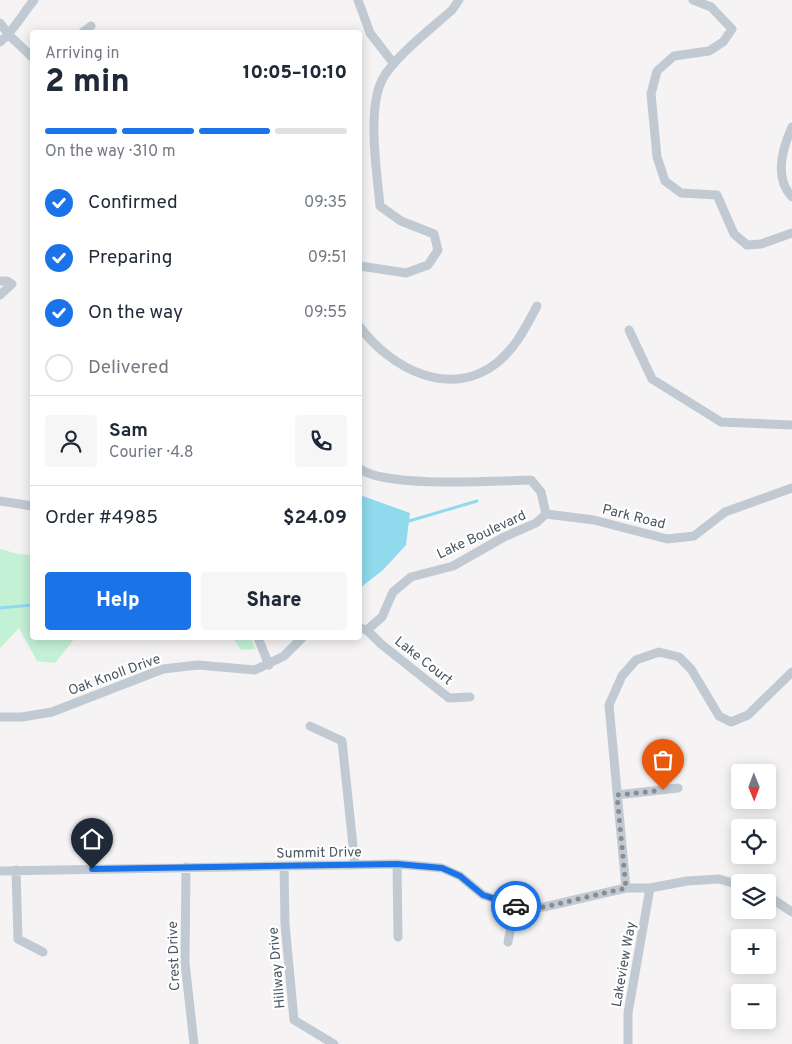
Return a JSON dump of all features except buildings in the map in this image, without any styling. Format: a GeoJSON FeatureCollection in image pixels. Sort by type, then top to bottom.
{"type":"FeatureCollection","features":[{"type":"Feature","properties":{"kind":"street"},"geometry":{"type":"LineString","coordinates":[[0,42],[9,35],[19,17],[34,0]]}},
{"type":"Feature","properties":{"kind":"street"},"geometry":{"type":"LineString","coordinates":[[358,0],[370,33],[394,64]]}},
{"type":"Feature","properties":{"kind":"street"},"geometry":{"type":"LineString","coordinates":[[362,266],[406,272],[428,265],[438,250],[434,234],[401,221],[380,206],[375,148],[375,106],[382,81],[394,64],[452,10],[459,0]]}},
{"type":"Feature","properties":{"kind":"street"},"geometry":{"type":"LineString","coordinates":[[693,0],[711,7],[732,30],[723,42],[709,51],[674,56],[657,71],[651,94],[657,157],[665,181],[681,193],[717,195],[734,234],[747,245],[760,244],[792,234]]}},
{"type":"Feature","properties":{"kind":"street"},"geometry":{"type":"LineString","coordinates":[[0,23],[9,35],[30,55]]}},
{"type":"Feature","properties":{"kind":"street"},"geometry":{"type":"LineString","coordinates":[[86,30],[91,26]]}},
{"type":"Feature","properties":{"kind":"street"},"geometry":{"type":"LineString","coordinates":[[792,127],[780,173],[784,187],[792,197]]}},
{"type":"Feature","properties":{"kind":"street"},"geometry":{"type":"LineString","coordinates":[[0,281],[7,281],[12,284],[0,295]]}},
{"type":"Feature","properties":{"kind":"street"},"geometry":{"type":"LineString","coordinates":[[362,329],[379,350],[428,378],[446,380],[465,378],[486,370],[498,362],[519,340],[537,306]]}},
{"type":"Feature","properties":{"kind":"street"},"geometry":{"type":"LineString","coordinates":[[629,330],[652,379],[721,422],[792,425]]}},
{"type":"Feature","properties":{"kind":"street","name":"Lake Boulevard"},"geometry":{"type":"LineString","coordinates":[[362,471],[366,474],[407,481],[531,480],[541,492],[546,514],[536,523],[504,537],[453,566],[411,577],[393,592],[382,617],[364,629]]}},
{"type":"Feature","properties":{"kind":"street","name":"Park Road"},"geometry":{"type":"LineString","coordinates":[[546,514],[594,520],[667,539],[694,536],[724,512],[792,488]]}},
{"type":"Feature","properties":{"kind":"street"},"geometry":{"type":"LineString","coordinates":[[0,501],[30,506]]}},
{"type":"Feature","properties":{"kind":"street","name":"Lake Court"},"geometry":{"type":"LineString","coordinates":[[364,629],[449,698],[470,697]]}},
{"type":"Feature","properties":{"kind":"street"},"geometry":{"type":"LineString","coordinates":[[259,640],[269,665],[284,656],[300,640]]}},
{"type":"Feature","properties":{"kind":"street"},"geometry":{"type":"LineString","coordinates":[[626,888],[609,705],[622,676],[636,660],[659,652],[679,657],[691,668],[720,716],[731,722],[748,715],[792,672]]}},
{"type":"Feature","properties":{"kind":"street","name":"Oak Knoll Drive"},"geometry":{"type":"LineString","coordinates":[[0,717],[22,717],[52,712],[163,669],[198,665],[250,671],[269,665]]}},
{"type":"Feature","properties":{"kind":"street"},"geometry":{"type":"LineString","coordinates":[[310,726],[342,741],[355,865]]}},
{"type":"Feature","properties":{"kind":"street"},"geometry":{"type":"LineString","coordinates":[[617,795],[678,788]]}},
{"type":"Feature","properties":{"kind":"street"},"geometry":{"type":"LineString","coordinates":[[397,864],[398,937]]}},
{"type":"Feature","properties":{"kind":"street","name":"Summit Drive"},"geometry":{"type":"LineString","coordinates":[[0,871],[397,864],[442,868],[460,876],[483,895],[515,906],[544,907],[626,888],[650,888],[687,881],[719,879],[731,882]]}},
{"type":"Feature","properties":{"kind":"street","name":"Hillway Drive"},"geometry":{"type":"LineString","coordinates":[[284,866],[286,924],[294,1020],[334,1044]]}},
{"type":"Feature","properties":{"kind":"street","name":"Crest Drive"},"geometry":{"type":"LineString","coordinates":[[186,867],[185,963],[194,1044]]}},
{"type":"Feature","properties":{"kind":"street"},"geometry":{"type":"LineString","coordinates":[[16,870],[18,939],[43,952]]}},
{"type":"Feature","properties":{"kind":"street","name":"Lakeview Way"},"geometry":{"type":"LineString","coordinates":[[628,1044],[628,1013],[650,888]]}},
{"type":"Feature","properties":{"kind":"street"},"geometry":{"type":"LineString","coordinates":[[776,900],[790,907]]}},
{"type":"Feature","properties":{"kind":"street"},"geometry":{"type":"LineString","coordinates":[[508,942],[515,906]]}},
{"type":"Feature","properties":{"kind":"green space"},"geometry":{"type":"Polygon","coordinates":[[[0,549],[30,555],[30,640],[73,640],[55,663],[37,661],[19,628],[0,648],[0,549]]]}},
{"type":"Feature","properties":{"kind":"green space"},"geometry":{"type":"Polygon","coordinates":[[[233,640],[252,640],[255,649],[241,650],[233,640]]]}},
{"type":"Feature","properties":{"kind":"water"},"geometry":{"type":"Polygon","coordinates":[[[362,496],[410,513],[406,545],[383,570],[362,586],[362,496]]]}},
{"type":"Feature","properties":{"kind":"waterway"},"geometry":{"type":"LineString","coordinates":[[409,521],[477,501]]}},
{"type":"Feature","properties":{"kind":"waterway"},"geometry":{"type":"LineString","coordinates":[[0,608],[30,605]]}},
{"type":"Feature","properties":{"kind":"way so far"},"geometry":{"type":"LineString","coordinates":[[516,906],[544,907],[626,888],[617,795],[663,790]]}},
{"type":"Feature","properties":{"kind":"route"},"geometry":{"type":"LineString","coordinates":[[92,869],[397,864],[448,870],[460,876],[483,895],[516,906]]}}]}
